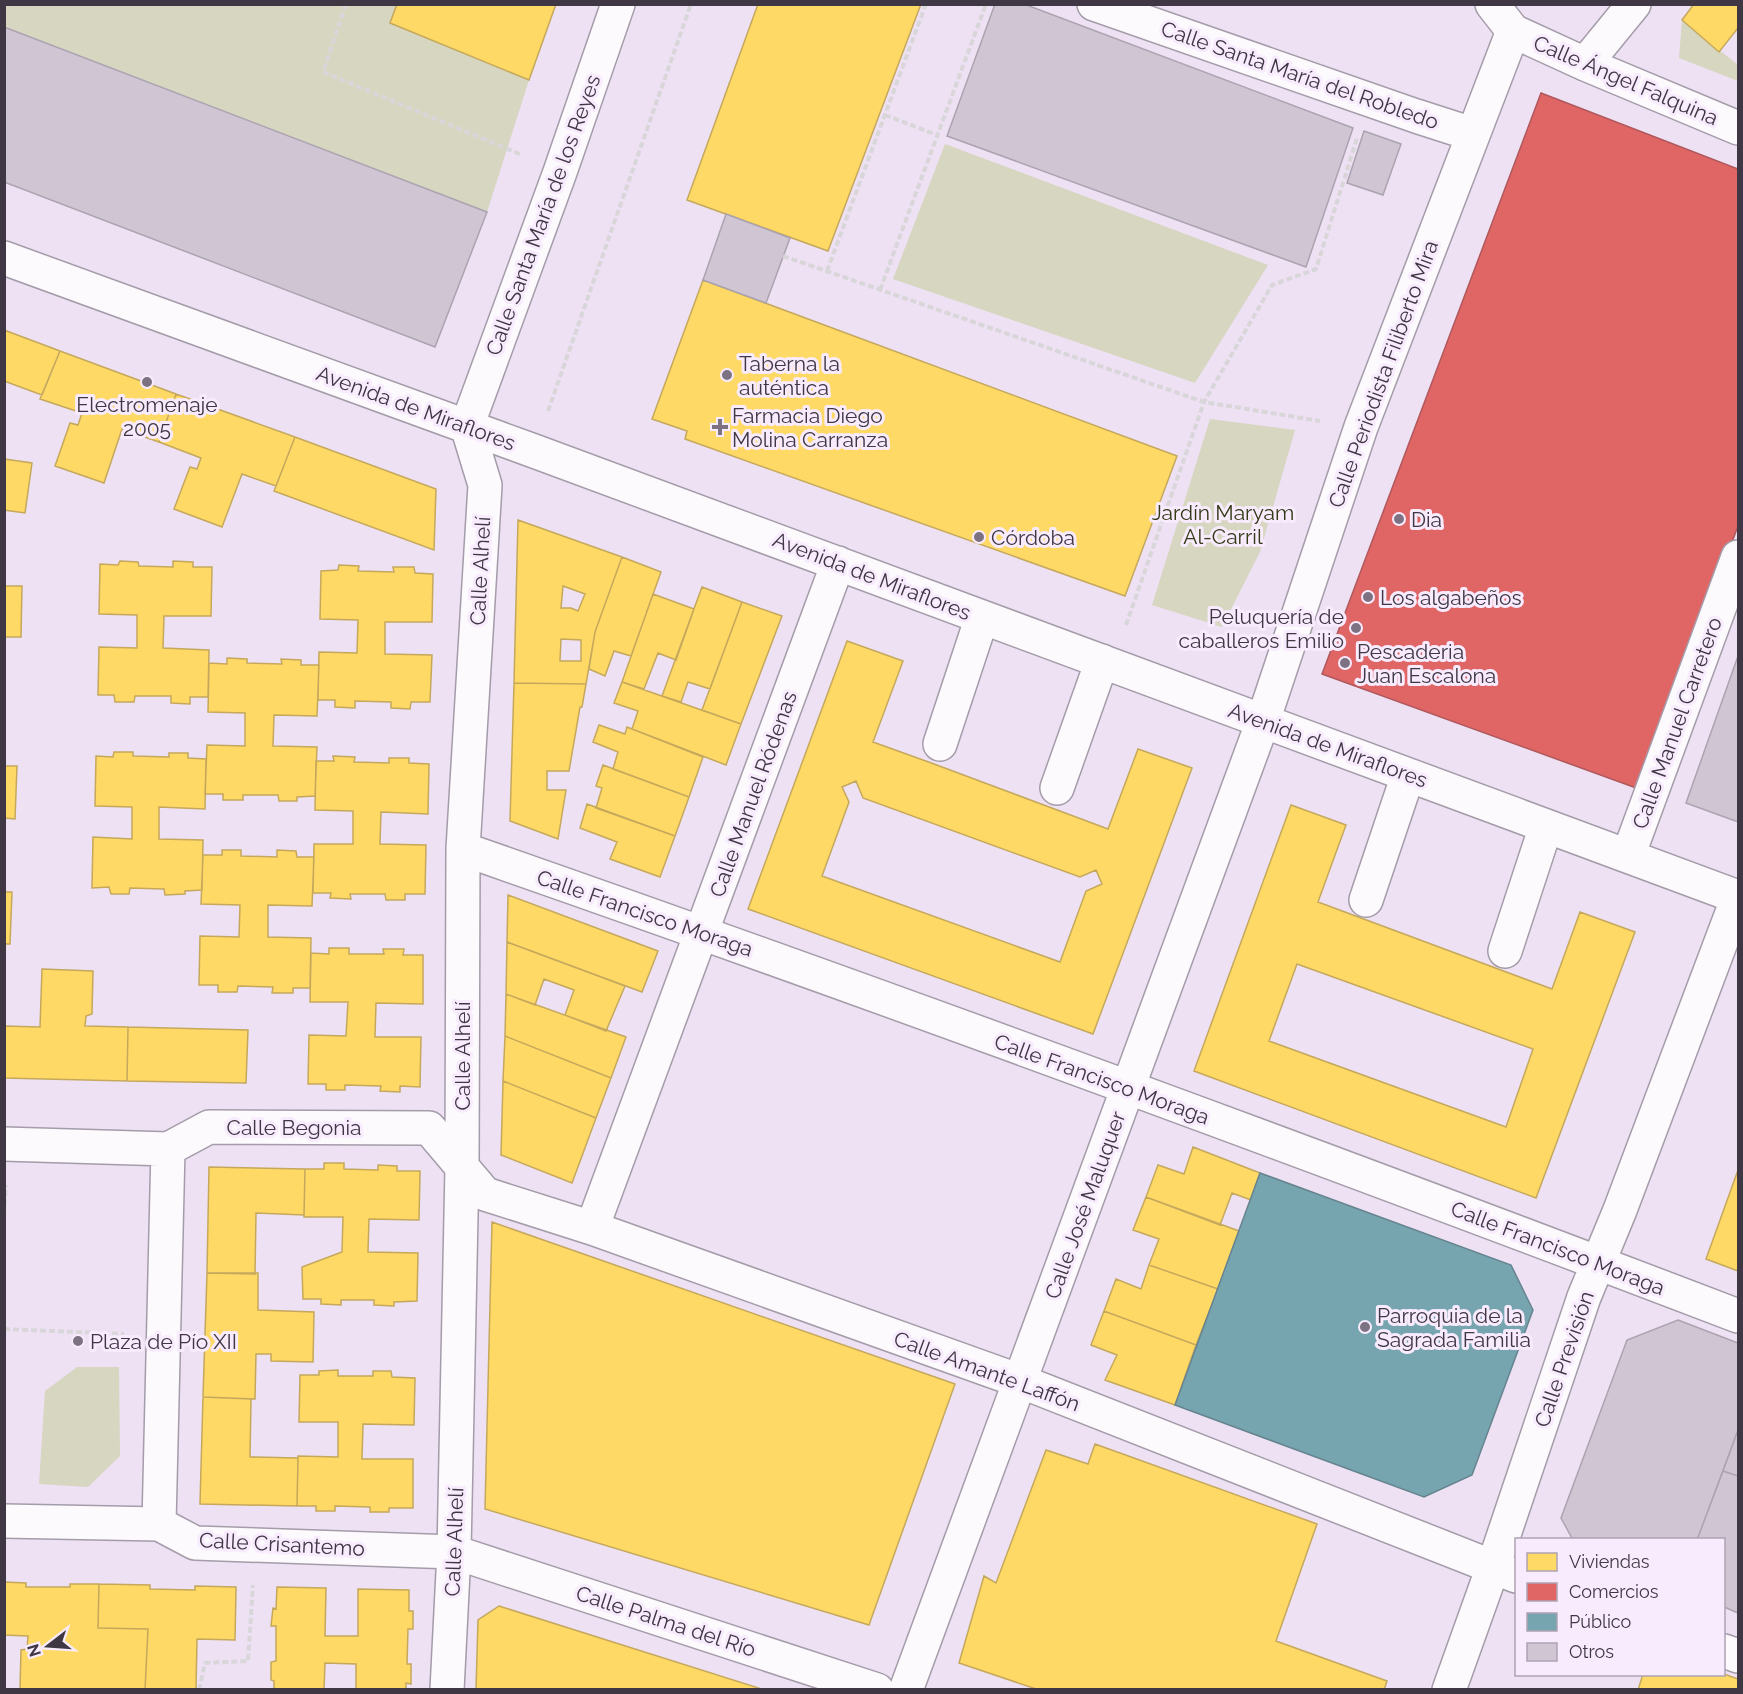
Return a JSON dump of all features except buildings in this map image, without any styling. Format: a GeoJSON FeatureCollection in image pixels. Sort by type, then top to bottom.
{"type":"FeatureCollection","features":[{"type":"Feature","properties":{"kind":"street","name":"Calle Santa María de los Reyes"},"geometry":{"type":"LineString","coordinates":[[467,426],[618,4]]}},
{"type":"Feature","properties":{"kind":"street","name":"Calle Santa María del Robledo"},"geometry":{"type":"LineString","coordinates":[[1094,4],[1472,134]]}},
{"type":"Feature","properties":{"kind":"street"},"geometry":{"type":"LineString","coordinates":[[1491,4],[1513,31]]}},
{"type":"Feature","properties":{"kind":"street"},"geometry":{"type":"LineString","coordinates":[[1585,64],[1634,4]]}},
{"type":"Feature","properties":{"kind":"street","name":"Calle Ángel Falquina"},"geometry":{"type":"LineString","coordinates":[[1513,31],[1738,128]]}},
{"type":"Feature","properties":{"kind":"street","name":"Calle Periodista Filiberto Mira"},"geometry":{"type":"LineString","coordinates":[[1263,721],[1362,427],[1513,31]]}},
{"type":"Feature","properties":{"kind":"street","name":"Avenida de Miraflores"},"geometry":{"type":"LineString","coordinates":[[4,258],[467,426],[1738,897]]}},
{"type":"Feature","properties":{"kind":"street","name":"Calle Alhelí"},"geometry":{"type":"LineString","coordinates":[[447,1689],[454,1552],[462,1167],[463,849],[485,485],[467,426]]}},
{"type":"Feature","properties":{"kind":"street","name":"Calle Manuel Carretero"},"geometry":{"type":"LineString","coordinates":[[1628,856],[1738,557]]}},
{"type":"Feature","properties":{"kind":"street","name":"Calle Manuel Ródenas"},"geometry":{"type":"LineString","coordinates":[[592,1227],[838,563]]}},
{"type":"Feature","properties":{"kind":"street"},"geometry":{"type":"LineString","coordinates":[[940,744],[982,617]]}},
{"type":"Feature","properties":{"kind":"street"},"geometry":{"type":"LineString","coordinates":[[1057,788],[1107,663]]}},
{"type":"Feature","properties":{"kind":"street","name":"Calle José Maluquer"},"geometry":{"type":"LineString","coordinates":[[906,1689],[1263,721]]}},
{"type":"Feature","properties":{"kind":"street"},"geometry":{"type":"LineString","coordinates":[[1366,900],[1408,775]]}},
{"type":"Feature","properties":{"kind":"street"},"geometry":{"type":"LineString","coordinates":[[1505,951],[1546,826]]}},
{"type":"Feature","properties":{"kind":"street","name":"Calle Francisco Moraga"},"geometry":{"type":"LineString","coordinates":[[463,849],[701,932],[1128,1088],[1738,1316]]}},
{"type":"Feature","properties":{"kind":"street","name":"Calle Previsión"},"geometry":{"type":"LineString","coordinates":[[1449,1689],[1505,1571],[1584,1297],[1738,897]]}},
{"type":"Feature","properties":{"kind":"street","name":"Calle Begonia"},"geometry":{"type":"LineString","coordinates":[[4,1144],[168,1149],[209,1127],[429,1128],[462,1167]]}},
{"type":"Feature","properties":{"kind":"street"},"geometry":{"type":"LineString","coordinates":[[159,1524],[168,1149]]}},
{"type":"Feature","properties":{"kind":"street","name":"Calle Amante Laffón"},"geometry":{"type":"LineString","coordinates":[[462,1167],[485,1194],[592,1227],[1020,1382],[1505,1571]]}},
{"type":"Feature","properties":{"kind":"street","name":"Calle Crisantemo"},"geometry":{"type":"LineString","coordinates":[[4,1521],[159,1524],[195,1543],[454,1552]]}},
{"type":"Feature","properties":{"kind":"street","name":"Calle Palma del Río"},"geometry":{"type":"LineString","coordinates":[[454,1552],[877,1689]]}},
{"type":"Feature","properties":{"kind":"path"},"geometry":{"type":"LineString","coordinates":[[346,4],[323,72],[560,171]]}},
{"type":"Feature","properties":{"kind":"path"},"geometry":{"type":"LineString","coordinates":[[534,451],[691,4]]}},
{"type":"Feature","properties":{"kind":"path"},"geometry":{"type":"LineString","coordinates":[[827,271],[926,4]]}},
{"type":"Feature","properties":{"kind":"path"},"geometry":{"type":"LineString","coordinates":[[880,290],[986,4]]}},
{"type":"Feature","properties":{"kind":"path"},"geometry":{"type":"LineString","coordinates":[[1107,663],[1204,402],[1272,285],[1316,269],[1369,100]]}},
{"type":"Feature","properties":{"kind":"path"},"geometry":{"type":"LineString","coordinates":[[885,115],[938,135]]}},
{"type":"Feature","properties":{"kind":"path"},"geometry":{"type":"LineString","coordinates":[[783,256],[1204,402],[1362,427]]}},
{"type":"Feature","properties":{"kind":"path"},"geometry":{"type":"LineString","coordinates":[[4,1329],[128,1335]]}},
{"type":"Feature","properties":{"kind":"path"},"geometry":{"type":"LineString","coordinates":[[199,1689],[205,1663],[248,1660],[256,1545]]}},
{"type":"Feature","properties":{"kind":"green space"},"geometry":{"type":"Polygon","coordinates":[[[4,5],[397,5],[391,23],[529,80],[487,212],[5,27],[4,5]]]}},
{"type":"Feature","properties":{"kind":"green space"},"geometry":{"type":"Polygon","coordinates":[[[1682,20],[1738,65],[1738,81],[1679,58],[1682,20]]]}},
{"type":"Feature","properties":{"kind":"green space"},"geometry":{"type":"Polygon","coordinates":[[[945,144],[1268,265],[1195,383],[893,279],[945,144]]]}},
{"type":"Feature","properties":{"kind":"green space","name":"Jardín Maryam Al-Carril"},"geometry":{"type":"Polygon","coordinates":[[[1210,419],[1295,430],[1260,552],[1222,627],[1152,605],[1210,419]]]}},
{"type":"Feature","properties":{"kind":"green space"},"geometry":{"type":"Polygon","coordinates":[[[77,1367],[119,1367],[120,1456],[88,1487],[39,1484],[45,1391],[77,1367]]]}},
{"type":"Feature","properties":{"kind":"place","name":"Taberna la auténtica"},"geometry":{"type":"Point","coordinates":[727,375]}},
{"type":"Feature","properties":{"kind":"place","name":"Electromenaje 2005"},"geometry":{"type":"Point","coordinates":[147,382]}},
{"type":"Feature","properties":{"kind":"place","name":"Farmacia Diego Molina Carranza"},"geometry":{"type":"Point","coordinates":[720,427]}},
{"type":"Feature","properties":{"kind":"place","name":"Dia"},"geometry":{"type":"Point","coordinates":[1399,519]}},
{"type":"Feature","properties":{"kind":"place","name":"Córdoba"},"geometry":{"type":"Point","coordinates":[979,537]}},
{"type":"Feature","properties":{"kind":"place","name":"Los algabeños"},"geometry":{"type":"Point","coordinates":[1368,597]}},
{"type":"Feature","properties":{"kind":"place","name":"Peluquería de caballeros Emilio"},"geometry":{"type":"Point","coordinates":[1356,628]}},
{"type":"Feature","properties":{"kind":"place","name":"Pescaderia Juan Escalona"},"geometry":{"type":"Point","coordinates":[1345,663]}},
{"type":"Feature","properties":{"kind":"place","name":"Parroquia de la Sagrada Familia"},"geometry":{"type":"Point","coordinates":[1365,1327]}},
{"type":"Feature","properties":{"kind":"place","name":"Plaza de Pío XII"},"geometry":{"type":"Point","coordinates":[78,1341]}}]}
